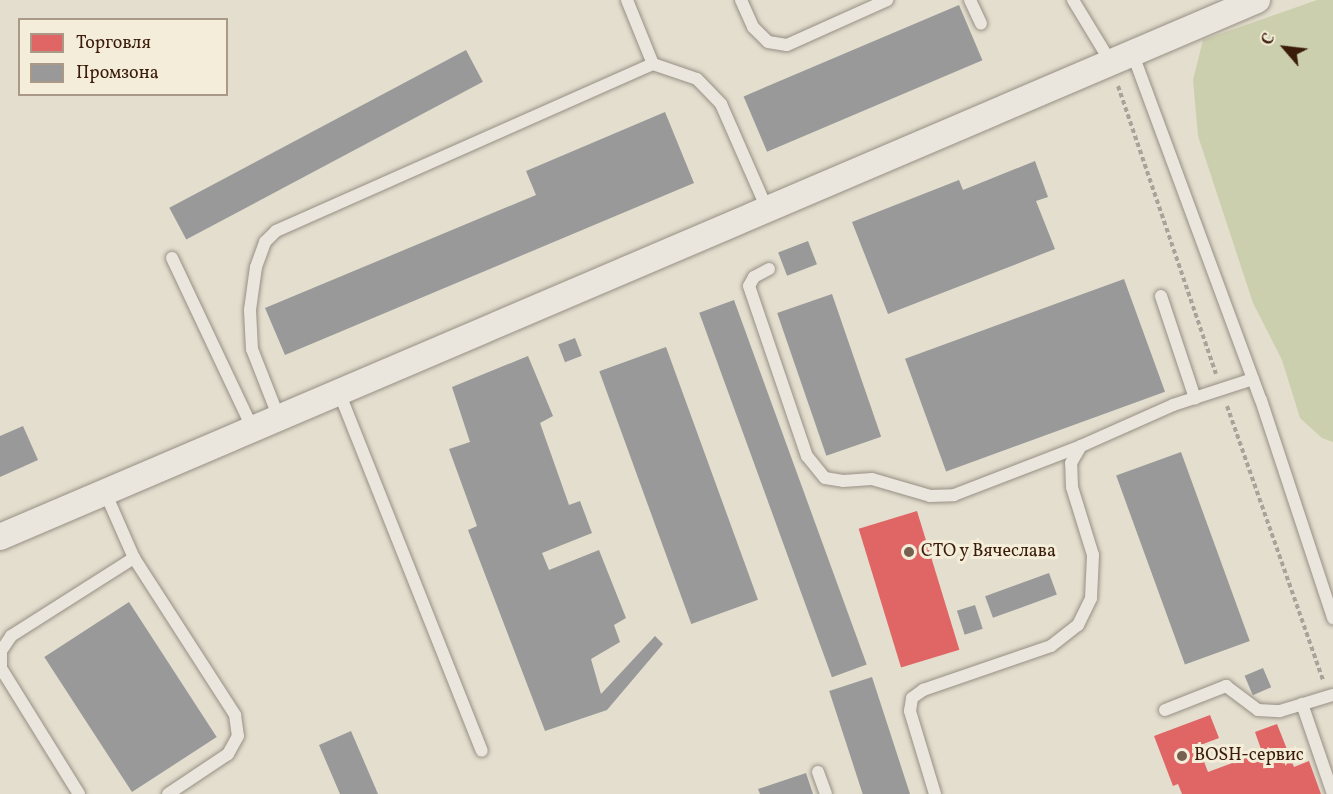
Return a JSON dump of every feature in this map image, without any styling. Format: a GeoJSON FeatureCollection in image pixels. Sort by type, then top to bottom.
{"type":"FeatureCollection","features":[{"type":"Feature","properties":{"kind":"street"},"geometry":{"type":"LineString","coordinates":[[0,537],[1257,0]]}},
{"type":"Feature","properties":{"kind":"lane"},"geometry":{"type":"LineString","coordinates":[[627,0],[653,64]]}},
{"type":"Feature","properties":{"kind":"lane"},"geometry":{"type":"LineString","coordinates":[[741,0],[753,27],[768,42],[787,45],[887,0]]}},
{"type":"Feature","properties":{"kind":"lane"},"geometry":{"type":"LineString","coordinates":[[970,0],[981,24]]}},
{"type":"Feature","properties":{"kind":"lane"},"geometry":{"type":"LineString","coordinates":[[1073,0],[1121,57],[1253,379],[1333,618]]}},
{"type":"Feature","properties":{"kind":"lane"},"geometry":{"type":"LineString","coordinates":[[279,418],[252,348],[250,310],[256,267],[265,242],[276,231],[653,64],[697,79],[721,104],[767,209]]}},
{"type":"Feature","properties":{"kind":"lane"},"geometry":{"type":"LineString","coordinates":[[172,258],[253,429]]}},
{"type":"Feature","properties":{"kind":"lane"},"geometry":{"type":"LineString","coordinates":[[770,269],[754,277],[749,286],[807,456],[825,478],[843,481],[872,479],[930,496],[954,495],[1196,398],[1253,379]]}},
{"type":"Feature","properties":{"kind":"lane"},"geometry":{"type":"LineString","coordinates":[[1161,296],[1196,398]]}},
{"type":"Feature","properties":{"kind":"lane"},"geometry":{"type":"LineString","coordinates":[[339,392],[482,751]]}},
{"type":"Feature","properties":{"kind":"lane"},"geometry":{"type":"LineString","coordinates":[[935,794],[910,711],[912,698],[923,690],[1051,646],[1078,625],[1091,598],[1093,555],[1072,487],[1071,463],[1081,446]]}},
{"type":"Feature","properties":{"kind":"lane"},"geometry":{"type":"LineString","coordinates":[[105,492],[134,558],[235,715],[238,736],[228,754],[168,794]]}},
{"type":"Feature","properties":{"kind":"lane"},"geometry":{"type":"LineString","coordinates":[[79,794],[1,668],[1,651],[11,636],[134,558]]}},
{"type":"Feature","properties":{"kind":"lane"},"geometry":{"type":"LineString","coordinates":[[1165,710],[1226,686],[1258,710],[1280,711],[1333,695]]}},
{"type":"Feature","properties":{"kind":"lane"},"geometry":{"type":"LineString","coordinates":[[1302,704],[1333,794]]}},
{"type":"Feature","properties":{"kind":"lane"},"geometry":{"type":"LineString","coordinates":[[818,772],[826,794]]}},
{"type":"Feature","properties":{"kind":"green space"},"geometry":{"type":"Polygon","coordinates":[[[1317,0],[1333,0],[1333,442],[1322,438],[1300,418],[1282,360],[1253,303],[1198,136],[1193,80],[1203,40],[1317,0]]]}},
{"type":"Feature","properties":{"kind":"building: Торговля"},"geometry":{"type":"Polygon","coordinates":[[[917,511],[959,650],[901,667],[859,529],[917,511]]]}},
{"type":"Feature","properties":{"kind":"building: Торговля","name":"BOSH-сервис"},"geometry":{"type":"Polygon","coordinates":[[[1210,715],[1219,738],[1198,746],[1208,772],[1262,752],[1255,732],[1277,724],[1294,767],[1309,761],[1321,794],[1182,794],[1178,784],[1173,786],[1154,736],[1210,715]]]}},
{"type":"Feature","properties":{"kind":"building: Промзона"},"geometry":{"type":"Polygon","coordinates":[[[959,5],[982,60],[767,152],[744,96],[959,5]]]}},
{"type":"Feature","properties":{"kind":"building: Промзона"},"geometry":{"type":"Polygon","coordinates":[[[466,50],[483,82],[186,240],[169,208],[466,50]]]}},
{"type":"Feature","properties":{"kind":"building: Промзона"},"geometry":{"type":"Polygon","coordinates":[[[665,112],[694,183],[285,355],[265,308],[536,195],[526,171],[665,112]]]}},
{"type":"Feature","properties":{"kind":"building: Промзона"},"geometry":{"type":"Polygon","coordinates":[[[1035,161],[1048,197],[1036,201],[1055,249],[888,314],[852,222],[959,180],[963,190],[1035,161]]]}},
{"type":"Feature","properties":{"kind":"building: Промзона"},"geometry":{"type":"Polygon","coordinates":[[[808,241],[817,264],[787,276],[778,252],[808,241]]]}},
{"type":"Feature","properties":{"kind":"building: Промзона"},"geometry":{"type":"Polygon","coordinates":[[[1124,279],[1165,392],[946,471],[905,359],[1124,279]]]}},
{"type":"Feature","properties":{"kind":"building: Промзона"},"geometry":{"type":"Polygon","coordinates":[[[832,294],[881,437],[826,456],[777,313],[832,294]]]}},
{"type":"Feature","properties":{"kind":"building: Промзона"},"geometry":{"type":"Polygon","coordinates":[[[734,300],[867,665],[832,677],[699,313],[734,300]]]}},
{"type":"Feature","properties":{"kind":"building: Промзона"},"geometry":{"type":"Polygon","coordinates":[[[575,338],[582,356],[565,362],[558,344],[575,338]]]}},
{"type":"Feature","properties":{"kind":"building: Промзона"},"geometry":{"type":"Polygon","coordinates":[[[666,347],[758,600],[691,624],[599,371],[666,347]]]}},
{"type":"Feature","properties":{"kind":"building: Промзона"},"geometry":{"type":"Polygon","coordinates":[[[528,356],[553,416],[540,423],[569,505],[580,501],[592,533],[542,553],[549,570],[599,550],[626,618],[614,625],[620,642],[591,659],[601,694],[655,636],[663,644],[607,710],[545,731],[468,530],[477,526],[449,449],[470,442],[452,387],[528,356]]]}},
{"type":"Feature","properties":{"kind":"building: Промзона"},"geometry":{"type":"Polygon","coordinates":[[[23,426],[38,460],[0,477],[0,436],[23,426]]]}},
{"type":"Feature","properties":{"kind":"building: Промзона"},"geometry":{"type":"Polygon","coordinates":[[[1181,452],[1250,641],[1185,664],[1116,476],[1181,452]]]}},
{"type":"Feature","properties":{"kind":"building: Промзона"},"geometry":{"type":"Polygon","coordinates":[[[1049,573],[1057,595],[993,618],[985,596],[1049,573]]]}},
{"type":"Feature","properties":{"kind":"building: Промзона"},"geometry":{"type":"Polygon","coordinates":[[[129,602],[217,737],[132,792],[44,657],[129,602]]]}},
{"type":"Feature","properties":{"kind":"building: Промзона"},"geometry":{"type":"Polygon","coordinates":[[[975,605],[983,629],[965,635],[957,611],[975,605]]]}},
{"type":"Feature","properties":{"kind":"building: Промзона"},"geometry":{"type":"Polygon","coordinates":[[[1263,668],[1271,687],[1253,695],[1245,676],[1263,668]]]}},
{"type":"Feature","properties":{"kind":"building: Промзона"},"geometry":{"type":"Polygon","coordinates":[[[872,677],[910,794],[863,794],[829,691],[872,677]]]}},
{"type":"Feature","properties":{"kind":"building: Промзона"},"geometry":{"type":"Polygon","coordinates":[[[351,731],[378,794],[340,794],[319,745],[351,731]]]}},
{"type":"Feature","properties":{"kind":"building: Промзона"},"geometry":{"type":"Polygon","coordinates":[[[806,773],[813,794],[760,794],[758,789],[806,773]]]}},
{"type":"Feature","properties":{"kind":"place","name":"СТО у Вячеслава"},"geometry":{"type":"Point","coordinates":[909,552]}},
{"type":"Feature","properties":{"kind":"place","name":"BOSH-сервис"},"geometry":{"type":"Point","coordinates":[1182,756]}}]}
